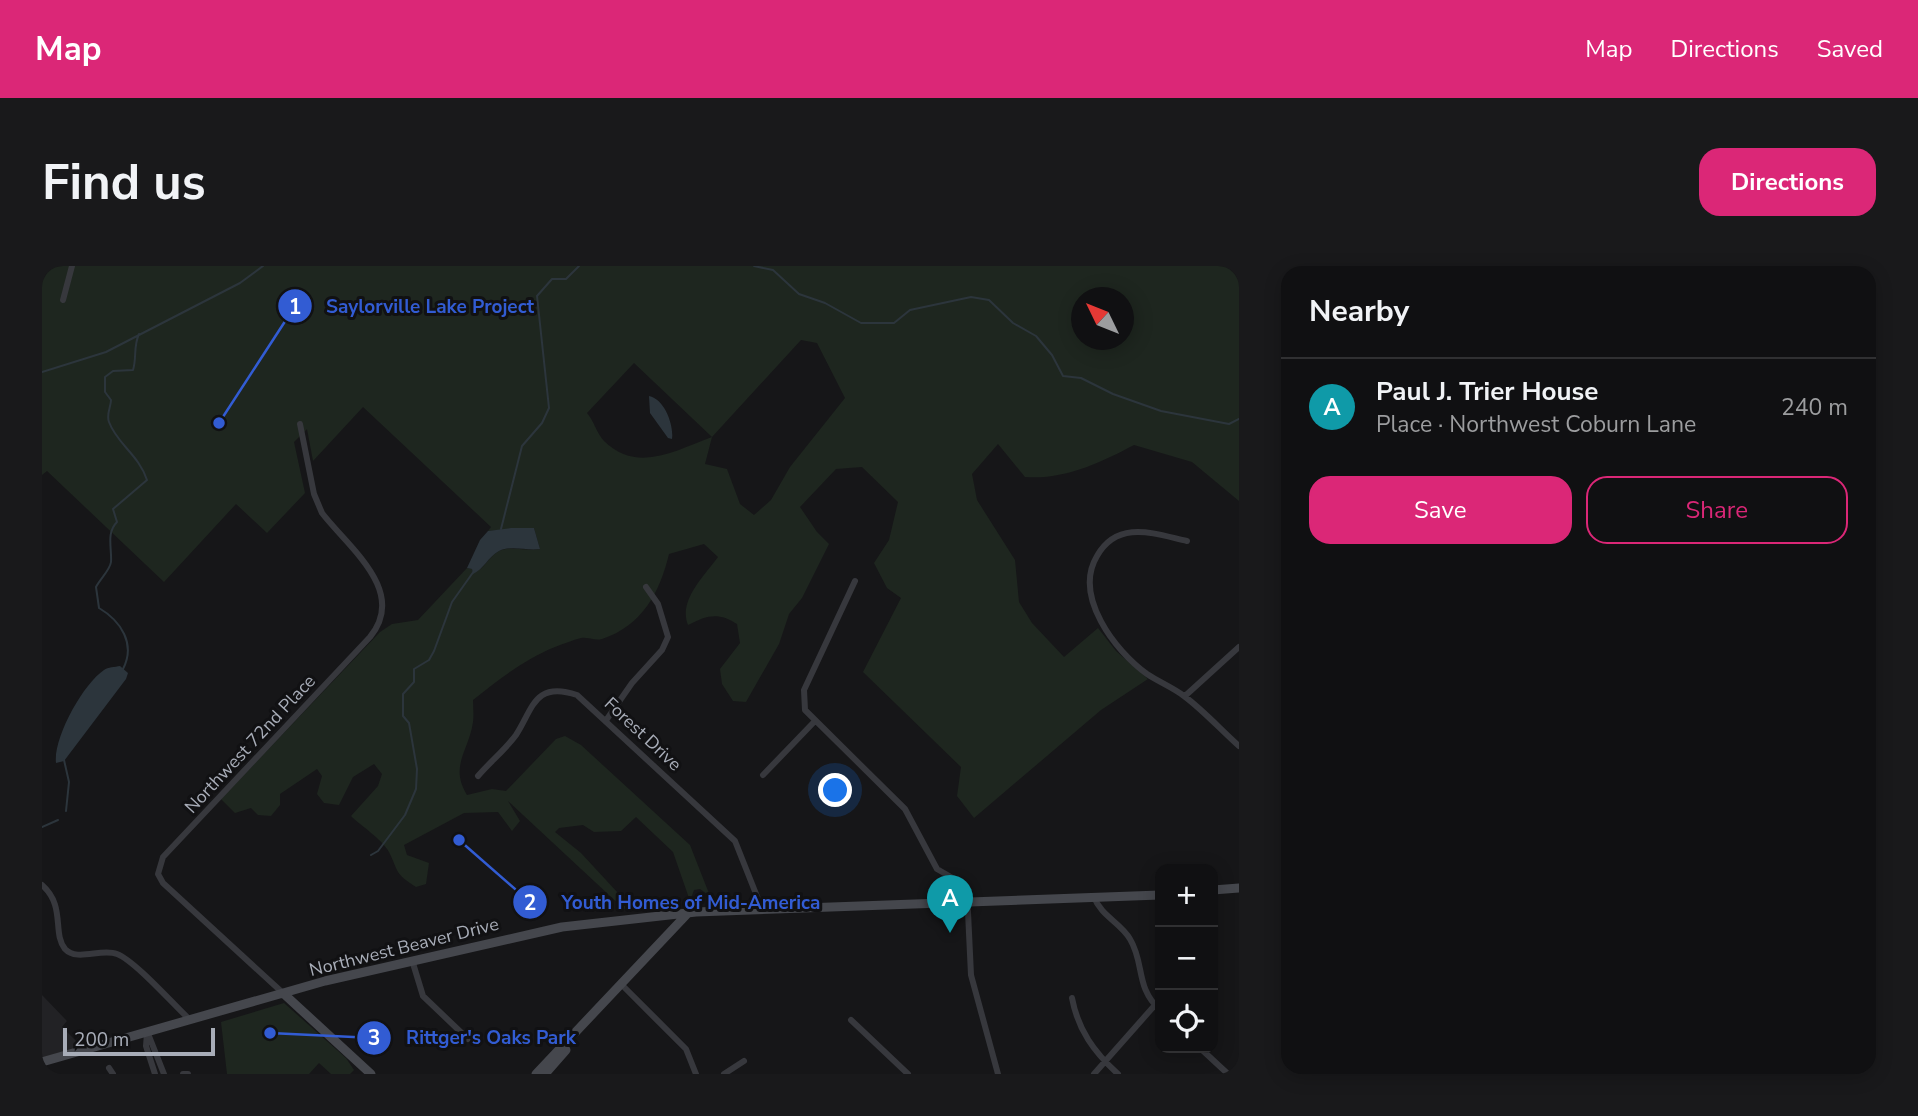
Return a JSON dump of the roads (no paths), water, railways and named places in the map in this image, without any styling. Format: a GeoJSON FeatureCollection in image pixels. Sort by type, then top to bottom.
{"type":"FeatureCollection","features":[{"type":"Feature","properties":{"kind":"main road"},"geometry":{"type":"LineString","coordinates":[[1218,890],[1239,888]]}},
{"type":"Feature","properties":{"kind":"main road","name":"Northwest Beaver Drive"},"geometry":{"type":"LineString","coordinates":[[42,1062],[188,1019],[412,960],[562,926],[689,912],[1155,895]]}},
{"type":"Feature","properties":{"kind":"main road"},"geometry":{"type":"LineString","coordinates":[[536,1074],[689,912]]}},
{"type":"Feature","properties":{"kind":"main road"},"geometry":{"type":"LineString","coordinates":[[545,1074],[622,985]]}},
{"type":"Feature","properties":{"kind":"main road"},"geometry":{"type":"LineString","coordinates":[[284,994],[367,1073]]}},
{"type":"Feature","properties":{"kind":"street"},"geometry":{"type":"LineString","coordinates":[[63,300],[72,266]]}},
{"type":"Feature","properties":{"kind":"street","name":"Northwest 72nd Place"},"geometry":{"type":"LineString","coordinates":[[284,994],[163,883],[158,874],[163,857],[370,637],[383,613],[381,589],[322,513],[314,494],[300,424]]}},
{"type":"Feature","properties":{"kind":"street"},"geometry":{"type":"LineString","coordinates":[[1187,541],[1146,531],[1119,535],[1105,544],[1093,563],[1091,592],[1101,623],[1135,663],[1185,696],[1239,746]]}},
{"type":"Feature","properties":{"kind":"street"},"geometry":{"type":"LineString","coordinates":[[855,581],[804,690],[805,710],[814,722],[905,810],[933,864],[941,873],[963,884],[968,901],[974,987],[992,1040],[998,1074]]}},
{"type":"Feature","properties":{"kind":"street"},"geometry":{"type":"LineString","coordinates":[[607,719],[632,682],[662,650],[668,637],[658,604],[646,587]]}},
{"type":"Feature","properties":{"kind":"street"},"geometry":{"type":"LineString","coordinates":[[1185,696],[1239,647]]}},
{"type":"Feature","properties":{"kind":"street","name":"Forest Drive"},"geometry":{"type":"LineString","coordinates":[[478,776],[513,738],[527,710],[542,696],[556,692],[577,695],[607,719],[739,845],[762,909]]}},
{"type":"Feature","properties":{"kind":"street"},"geometry":{"type":"LineString","coordinates":[[763,775],[814,722]]}},
{"type":"Feature","properties":{"kind":"street"},"geometry":{"type":"LineString","coordinates":[[42,885],[55,901],[62,942],[67,951],[77,955],[102,952],[118,954],[188,1019]]}},
{"type":"Feature","properties":{"kind":"street"},"geometry":{"type":"LineString","coordinates":[[1094,897],[1101,910],[1132,941],[1142,983],[1155,1003]]}},
{"type":"Feature","properties":{"kind":"street"},"geometry":{"type":"LineString","coordinates":[[412,960],[423,996],[468,1040]]}},
{"type":"Feature","properties":{"kind":"street"},"geometry":{"type":"LineString","coordinates":[[622,985],[686,1049],[696,1074]]}},
{"type":"Feature","properties":{"kind":"street"},"geometry":{"type":"LineString","coordinates":[[1072,998],[1082,1031],[1105,1062],[1118,1074]]}},
{"type":"Feature","properties":{"kind":"street"},"geometry":{"type":"LineString","coordinates":[[1094,1074],[1155,1011]]}},
{"type":"Feature","properties":{"kind":"street"},"geometry":{"type":"LineString","coordinates":[[851,1020],[908,1074]]}},
{"type":"Feature","properties":{"kind":"street"},"geometry":{"type":"LineString","coordinates":[[147,1031],[146,1046],[155,1074]]}},
{"type":"Feature","properties":{"kind":"street"},"geometry":{"type":"LineString","coordinates":[[147,1031],[164,1074]]}},
{"type":"Feature","properties":{"kind":"street"},"geometry":{"type":"LineString","coordinates":[[1205,1053],[1228,1074]]}},
{"type":"Feature","properties":{"kind":"street"},"geometry":{"type":"LineString","coordinates":[[724,1074],[744,1061]]}},
{"type":"Feature","properties":{"kind":"waterway"},"geometry":{"type":"LineString","coordinates":[[42,372],[106,352],[240,283],[263,266]]}},
{"type":"Feature","properties":{"kind":"waterway"},"geometry":{"type":"LineString","coordinates":[[501,529],[522,446],[542,423],[549,408],[537,296],[552,279],[566,279],[579,266]]}},
{"type":"Feature","properties":{"kind":"waterway"},"geometry":{"type":"LineString","coordinates":[[754,266],[773,270],[799,294],[825,303],[861,323],[894,323],[910,310],[971,297],[989,300],[1013,323],[1036,336],[1052,355],[1063,376],[1081,378],[1113,394],[1161,411],[1229,424],[1239,419]]}},
{"type":"Feature","properties":{"kind":"waterway"},"geometry":{"type":"LineString","coordinates":[[123,669],[127,660],[127,642],[120,626],[99,608],[96,587],[111,562],[111,536],[117,522],[113,509],[147,480],[139,463],[117,437],[109,422],[111,400],[105,392],[105,377],[113,371],[133,370],[139,334]]}},
{"type":"Feature","properties":{"kind":"waterway"},"geometry":{"type":"LineString","coordinates":[[371,855],[378,851],[405,815],[416,789],[417,769],[409,723],[403,716],[403,694],[414,682],[414,669],[429,660],[452,602],[474,571]]}},
{"type":"Feature","properties":{"kind":"waterway"},"geometry":{"type":"LineString","coordinates":[[64,760],[69,782],[66,811]]}},
{"type":"Feature","properties":{"kind":"waterway"},"geometry":{"type":"LineString","coordinates":[[42,827],[58,820]]}},
{"type":"Feature","properties":{"kind":"place","name":"Saylorville Lake Project"},"geometry":{"type":"Point","coordinates":[219,423]}},
{"type":"Feature","properties":{"kind":"place","name":"Youth Homes of Mid-America"},"geometry":{"type":"Point","coordinates":[459,840]}},
{"type":"Feature","properties":{"kind":"place","name":"Paul J. Trier House"},"geometry":{"type":"Point","coordinates":[950,933]}},
{"type":"Feature","properties":{"kind":"place","name":"Rittger's Oaks Park"},"geometry":{"type":"Point","coordinates":[270,1033]}}]}
